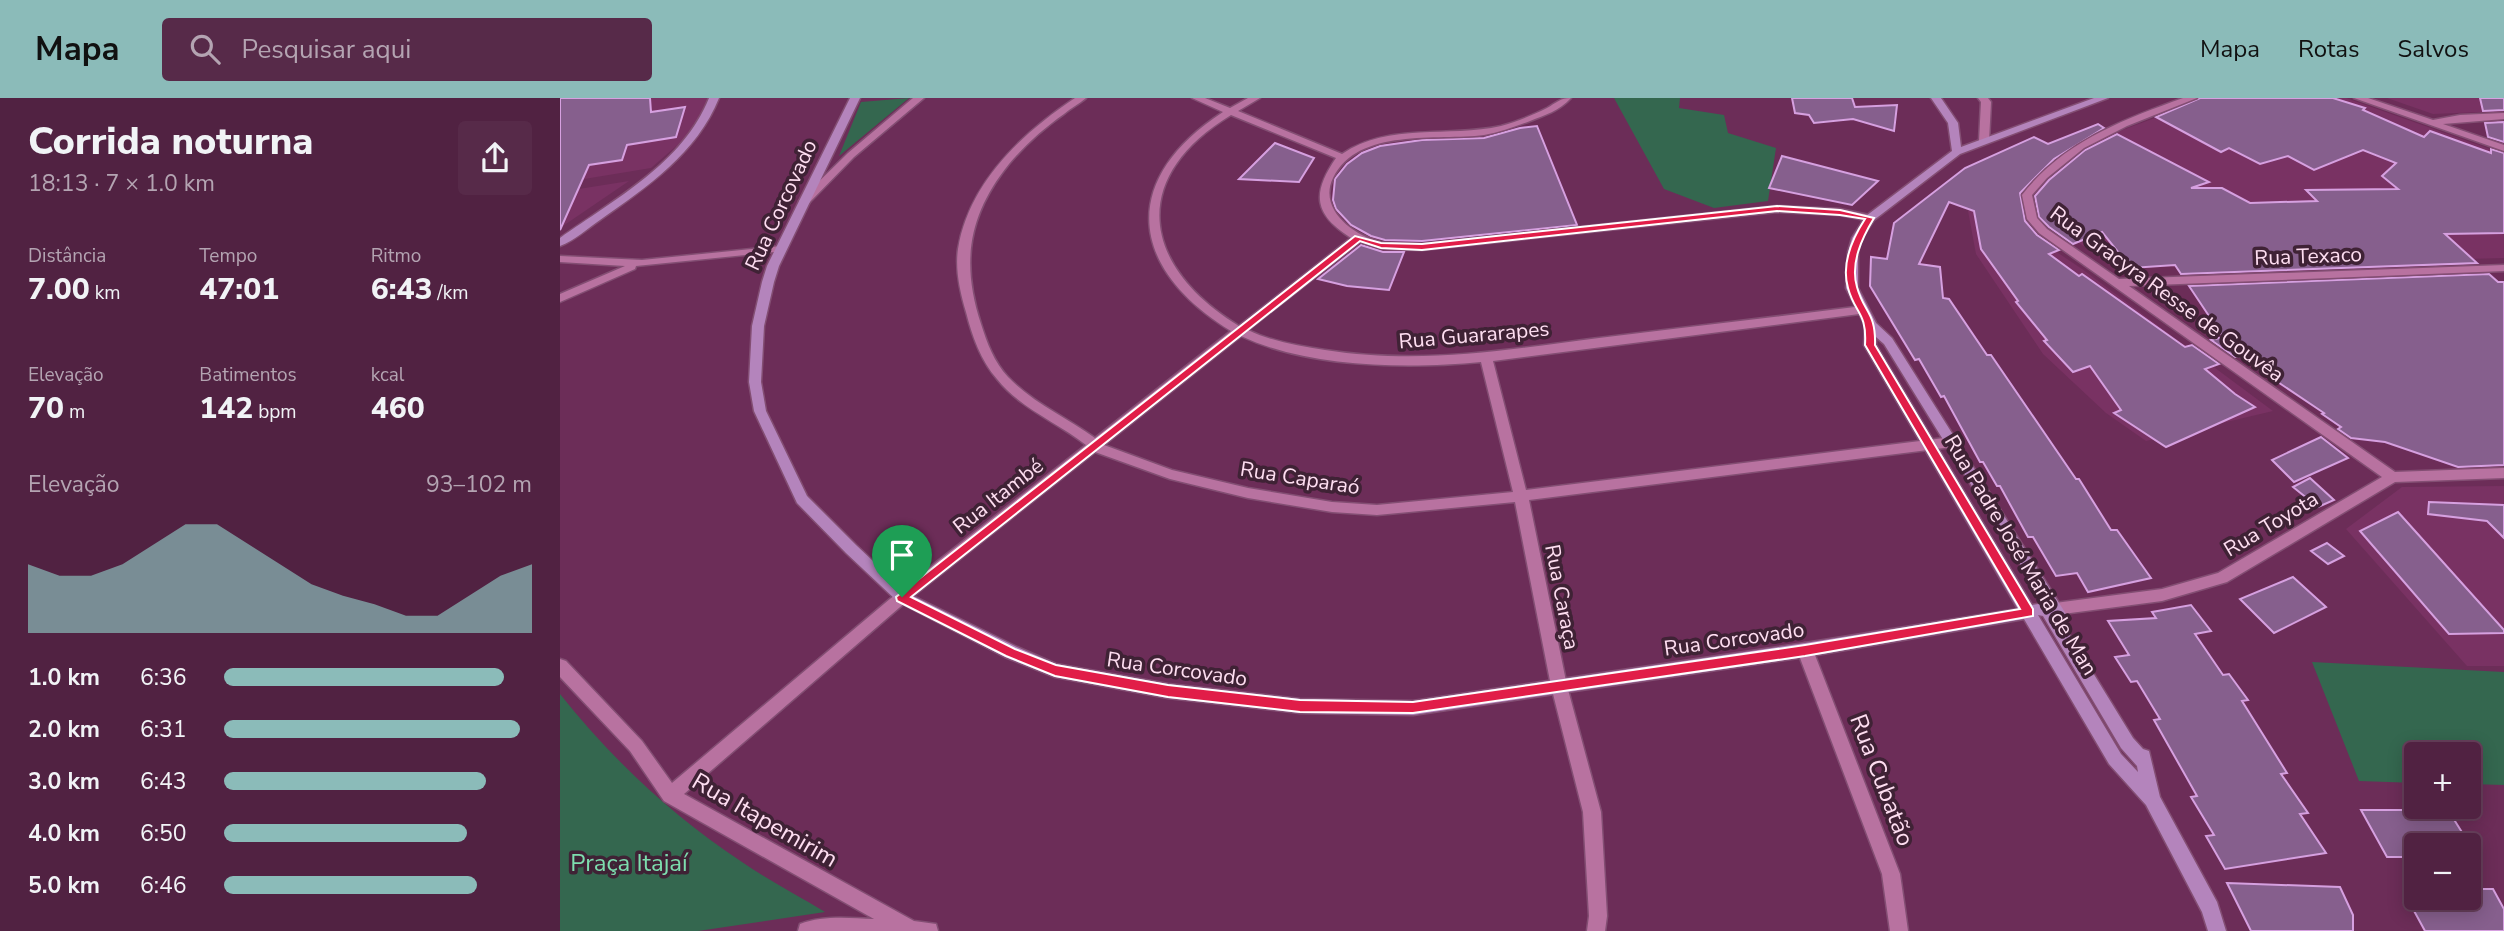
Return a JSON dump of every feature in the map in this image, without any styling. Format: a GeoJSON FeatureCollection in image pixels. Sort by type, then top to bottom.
{"type":"FeatureCollection","features":[{"type":"Feature","properties":{"kind":"street"},"geometry":{"type":"LineString","coordinates":[[560,243],[669,162],[699,132],[714,98]]}},
{"type":"Feature","properties":{"kind":"street"},"geometry":{"type":"LineString","coordinates":[[854,98],[865,98]]}},
{"type":"Feature","properties":{"kind":"street","name":"Rua Corcovado"},"geometry":{"type":"LineString","coordinates":[[854,98],[781,249],[768,282],[758,326],[755,382],[761,411],[802,499],[902,597],[1010,653],[1055,670],[1168,691],[1300,706],[1413,708],[1805,650],[2029,613]]}},
{"type":"Feature","properties":{"kind":"street"},"geometry":{"type":"LineString","coordinates":[[803,203],[851,155],[919,98]]}},
{"type":"Feature","properties":{"kind":"street","name":"Rua Caparaó"},"geometry":{"type":"LineString","coordinates":[[1081,98],[1057,113],[1022,144],[998,173],[978,205],[964,249],[965,292],[978,335],[1001,377],[1039,411],[1090,440],[1095,447],[1170,474],[1248,493],[1332,507],[1390,509],[1521,496],[1952,442]]}},
{"type":"Feature","properties":{"kind":"street"},"geometry":{"type":"LineString","coordinates":[[1197,98],[1342,157]]}},
{"type":"Feature","properties":{"kind":"street","name":"Rua Guararapes"},"geometry":{"type":"LineString","coordinates":[[1255,98],[1227,111],[1205,126],[1165,173],[1153,198],[1151,223],[1159,251],[1174,279],[1205,309],[1237,332],[1282,347],[1347,357],[1413,362],[1486,356],[1863,310]]}},
{"type":"Feature","properties":{"kind":"street"},"geometry":{"type":"LineString","coordinates":[[1566,98],[1556,108],[1503,129],[1394,139],[1364,145],[1342,157],[1331,169],[1323,188],[1325,206],[1338,223],[1358,238],[1381,245],[1422,247],[1777,209],[1840,212],[1870,218]]}},
{"type":"Feature","properties":{"kind":"street"},"geometry":{"type":"LineString","coordinates":[[1936,98],[1953,123],[1956,152]]}},
{"type":"Feature","properties":{"kind":"street"},"geometry":{"type":"LineString","coordinates":[[1983,98],[1986,102],[1984,141]]}},
{"type":"Feature","properties":{"kind":"street","name":"Rua Padre José Maria de Man"},"geometry":{"type":"LineString","coordinates":[[2103,98],[1956,152],[1870,218],[1857,238],[1850,268],[1852,288],[1871,324],[1888,341],[2143,752],[2152,799]]}},
{"type":"Feature","properties":{"kind":"street","name":"Rua Gracyra Resse de Gouvêa"},"geometry":{"type":"LineString","coordinates":[[2192,98],[2114,126],[2079,145],[2052,168],[2027,195],[2032,219],[2043,231],[2114,283],[2392,477]]}},
{"type":"Feature","properties":{"kind":"street"},"geometry":{"type":"LineString","coordinates":[[2359,98],[2504,148]]}},
{"type":"Feature","properties":{"kind":"street"},"geometry":{"type":"LineString","coordinates":[[2433,123],[2460,118],[2504,116]]}},
{"type":"Feature","properties":{"kind":"street","name":"Rua Itambé"},"geometry":{"type":"LineString","coordinates":[[670,794],[902,597],[1358,238]]}},
{"type":"Feature","properties":{"kind":"street"},"geometry":{"type":"LineString","coordinates":[[560,259],[642,263],[781,249]]}},
{"type":"Feature","properties":{"kind":"street"},"geometry":{"type":"LineString","coordinates":[[560,298],[613,273],[642,263]]}},
{"type":"Feature","properties":{"kind":"street","name":"Rua Texaco"},"geometry":{"type":"LineString","coordinates":[[2114,283],[2504,268]]}},
{"type":"Feature","properties":{"kind":"street","name":"Rua Padre José Maria de Man"},"geometry":{"type":"LineString","coordinates":[[1871,324],[1870,345],[2115,759],[2152,799],[2210,909],[2217,931]]}},
{"type":"Feature","properties":{"kind":"street","name":"Rua Caraça"},"geometry":{"type":"LineString","coordinates":[[1486,356],[1521,496],[1559,686],[1592,813],[1598,916],[1596,931]]}},
{"type":"Feature","properties":{"kind":"street","name":"Rua Toyota"},"geometry":{"type":"LineString","coordinates":[[2055,609],[2162,595],[2222,578],[2392,477],[2504,473]]}},
{"type":"Feature","properties":{"kind":"street"},"geometry":{"type":"LineString","coordinates":[[2029,613],[2040,608],[2048,612],[2127,743],[2145,763]]}},
{"type":"Feature","properties":{"kind":"street","name":"Rua Cubatão"},"geometry":{"type":"LineString","coordinates":[[1805,650],[1891,874],[1899,931]]}},
{"type":"Feature","properties":{"kind":"street","name":"Rua Itapemirim"},"geometry":{"type":"LineString","coordinates":[[560,666],[636,746],[670,794],[920,930]]}},
{"type":"Feature","properties":{"kind":"street","name":"Rua Itapemirim"},"geometry":{"type":"LineString","coordinates":[[807,931],[834,927],[920,930]]}},
{"type":"Feature","properties":{"kind":"shaded area"},"geometry":{"type":"Polygon","coordinates":[[[625,98],[709,98],[705,110],[681,142],[651,168],[560,183],[625,98]]]}},
{"type":"Feature","properties":{"kind":"shaded area"},"geometry":{"type":"Polygon","coordinates":[[[2209,98],[2346,98],[2504,154],[2504,258],[2117,268],[2050,224],[2032,190],[2106,136],[2209,98]]]}},
{"type":"Feature","properties":{"kind":"shaded area"},"geometry":{"type":"Polygon","coordinates":[[[2387,98],[2504,98],[2504,111],[2433,114],[2387,98]]]}},
{"type":"Feature","properties":{"kind":"shaded area"},"geometry":{"type":"Polygon","coordinates":[[[629,181],[560,228],[560,192],[629,181]]]}},
{"type":"Feature","properties":{"kind":"shaded area"},"geometry":{"type":"Polygon","coordinates":[[[1985,204],[2082,269],[2273,411],[2146,441],[2106,413],[2043,354],[1976,254],[1968,211],[1985,204]]]}},
{"type":"Feature","properties":{"kind":"shaded area"},"geometry":{"type":"Polygon","coordinates":[[[2504,486],[2504,666],[2467,666],[2346,529],[2402,487],[2504,486]]]}},
{"type":"Feature","properties":{"kind":"green space"},"geometry":{"type":"Polygon","coordinates":[[[909,98],[839,156],[861,102],[909,98]]]}},
{"type":"Feature","properties":{"kind":"green space"},"geometry":{"type":"Polygon","coordinates":[[[1614,98],[1680,98],[1679,108],[1724,115],[1728,133],[1776,148],[1768,201],[1714,208],[1664,189],[1614,98]]]}},
{"type":"Feature","properties":{"kind":"green space"},"geometry":{"type":"Polygon","coordinates":[[[2312,662],[2504,672],[2504,785],[2481,784],[2481,742],[2404,742],[2404,783],[2359,781],[2312,662]]]}},
{"type":"Feature","properties":{"kind":"green space","name":"Praça Itajaí"},"geometry":{"type":"Polygon","coordinates":[[[560,694],[622,764],[667,806],[742,862],[825,912],[698,931],[560,931],[560,694]]]}},
{"type":"Feature","properties":{"kind":"building"},"geometry":{"type":"Polygon","coordinates":[[[560,98],[650,98],[651,112],[685,107],[676,137],[627,145],[622,160],[589,165],[560,230],[560,98]]]}},
{"type":"Feature","properties":{"kind":"building"},"geometry":{"type":"Polygon","coordinates":[[[1792,98],[1852,98],[1855,107],[1897,105],[1894,131],[1853,119],[1814,123],[1809,115],[1795,113],[1792,98]]]}},
{"type":"Feature","properties":{"kind":"building"},"geometry":{"type":"Polygon","coordinates":[[[2200,98],[2333,98],[2365,108],[2363,110],[2424,137],[2430,131],[2491,153],[2491,149],[2504,153],[2504,233],[2445,234],[2477,263],[2181,274],[2175,265],[2131,268],[2102,232],[2073,244],[2039,217],[2035,196],[2049,180],[2085,150],[2117,134],[2209,182],[2191,188],[2222,188],[2250,203],[2317,201],[2306,190],[2398,189],[2382,176],[2396,163],[2363,150],[2314,170],[2288,156],[2260,164],[2229,148],[2221,152],[2156,117],[2200,98]]]}},
{"type":"Feature","properties":{"kind":"building"},"geometry":{"type":"Polygon","coordinates":[[[2480,98],[2504,98],[2504,110],[2483,111],[2480,98]]]}},
{"type":"Feature","properties":{"kind":"building"},"geometry":{"type":"Polygon","coordinates":[[[2504,122],[2504,142],[2488,137],[2485,123],[2504,122]]]}},
{"type":"Feature","properties":{"kind":"building"},"geometry":{"type":"Polygon","coordinates":[[[2098,124],[2104,128],[2054,159],[2020,193],[2025,221],[2037,235],[2059,250],[2049,254],[2079,276],[2082,274],[2185,347],[2192,345],[2219,364],[2205,369],[2255,407],[2166,447],[2114,413],[2121,410],[2090,366],[2073,372],[2044,341],[2047,340],[2016,302],[2018,301],[1981,249],[1974,211],[1949,202],[1919,264],[1940,267],[1943,298],[1949,299],[1987,355],[1991,355],[2076,479],[2079,479],[2111,530],[2117,530],[2151,578],[2088,592],[2077,573],[2056,576],[2033,537],[2028,537],[2000,486],[1997,486],[1983,462],[1980,462],[1944,396],[1941,397],[1919,359],[1915,360],[1870,286],[1871,257],[1887,259],[1894,223],[1965,168],[2034,137],[2048,144],[2098,124]]]}},
{"type":"Feature","properties":{"kind":"building"},"geometry":{"type":"Polygon","coordinates":[[[1537,126],[1577,225],[1422,241],[1385,240],[1351,225],[1336,209],[1333,200],[1335,179],[1347,164],[1362,153],[1380,146],[1422,140],[1484,138],[1537,126]]]}},
{"type":"Feature","properties":{"kind":"building"},"geometry":{"type":"Polygon","coordinates":[[[1275,143],[1314,158],[1299,182],[1239,179],[1275,143]]]}},
{"type":"Feature","properties":{"kind":"building"},"geometry":{"type":"Polygon","coordinates":[[[1782,156],[1878,181],[1852,205],[1769,188],[1782,156]]]}},
{"type":"Feature","properties":{"kind":"building"},"geometry":{"type":"Polygon","coordinates":[[[1361,245],[1383,252],[1404,252],[1389,290],[1347,286],[1318,279],[1361,245]]]}},
{"type":"Feature","properties":{"kind":"building"},"geometry":{"type":"Polygon","coordinates":[[[2489,274],[2498,282],[2504,282],[2504,465],[2458,467],[2385,442],[2351,438],[2322,414],[2324,413],[2211,340],[2223,337],[2189,286],[2489,274]]]}},
{"type":"Feature","properties":{"kind":"building"},"geometry":{"type":"Polygon","coordinates":[[[2321,437],[2348,458],[2294,482],[2272,460],[2321,437]]]}},
{"type":"Feature","properties":{"kind":"building"},"geometry":{"type":"Polygon","coordinates":[[[2310,478],[2334,500],[2318,507],[2293,487],[2310,478]]]}},
{"type":"Feature","properties":{"kind":"building"},"geometry":{"type":"Polygon","coordinates":[[[2429,502],[2504,505],[2504,538],[2487,521],[2428,514],[2429,502]]]}},
{"type":"Feature","properties":{"kind":"building"},"geometry":{"type":"Polygon","coordinates":[[[2398,512],[2504,633],[2449,634],[2360,531],[2398,512]]]}},
{"type":"Feature","properties":{"kind":"building"},"geometry":{"type":"Polygon","coordinates":[[[2327,543],[2344,556],[2328,564],[2311,551],[2327,543]]]}},
{"type":"Feature","properties":{"kind":"building"},"geometry":{"type":"Polygon","coordinates":[[[2293,577],[2326,607],[2274,633],[2240,599],[2293,577]]]}},
{"type":"Feature","properties":{"kind":"building"},"geometry":{"type":"Polygon","coordinates":[[[2191,605],[2211,631],[2195,634],[2223,675],[2229,674],[2248,700],[2242,701],[2287,773],[2281,774],[2308,813],[2300,814],[2326,853],[2225,869],[2206,836],[2214,835],[2191,797],[2197,796],[2154,720],[2160,719],[2137,681],[2131,682],[2115,657],[2129,655],[2108,621],[2156,618],[2152,612],[2191,605]]]}},
{"type":"Feature","properties":{"kind":"building"},"geometry":{"type":"Polygon","coordinates":[[[2361,810],[2404,810],[2404,819],[2454,819],[2462,833],[2404,833],[2404,857],[2387,857],[2361,810]]]}},
{"type":"Feature","properties":{"kind":"building"},"geometry":{"type":"Polygon","coordinates":[[[2227,883],[2340,887],[2353,915],[2353,931],[2251,931],[2227,883]]]}},
{"type":"Feature","properties":{"kind":"building"},"geometry":{"type":"Polygon","coordinates":[[[2481,889],[2493,889],[2504,909],[2504,931],[2425,931],[2414,910],[2481,910],[2481,889]]]}},
{"type":"Feature","properties":{"kind":"route"},"geometry":{"type":"LineString","coordinates":[[1777,209],[1840,212],[1870,218],[1857,238],[1850,268],[1852,288],[1871,324],[1870,345],[2029,613],[1805,650],[1413,708],[1300,706],[1168,691],[1055,670],[1010,653],[902,597],[1358,238],[1381,245],[1422,247],[1777,209]]}}]}
